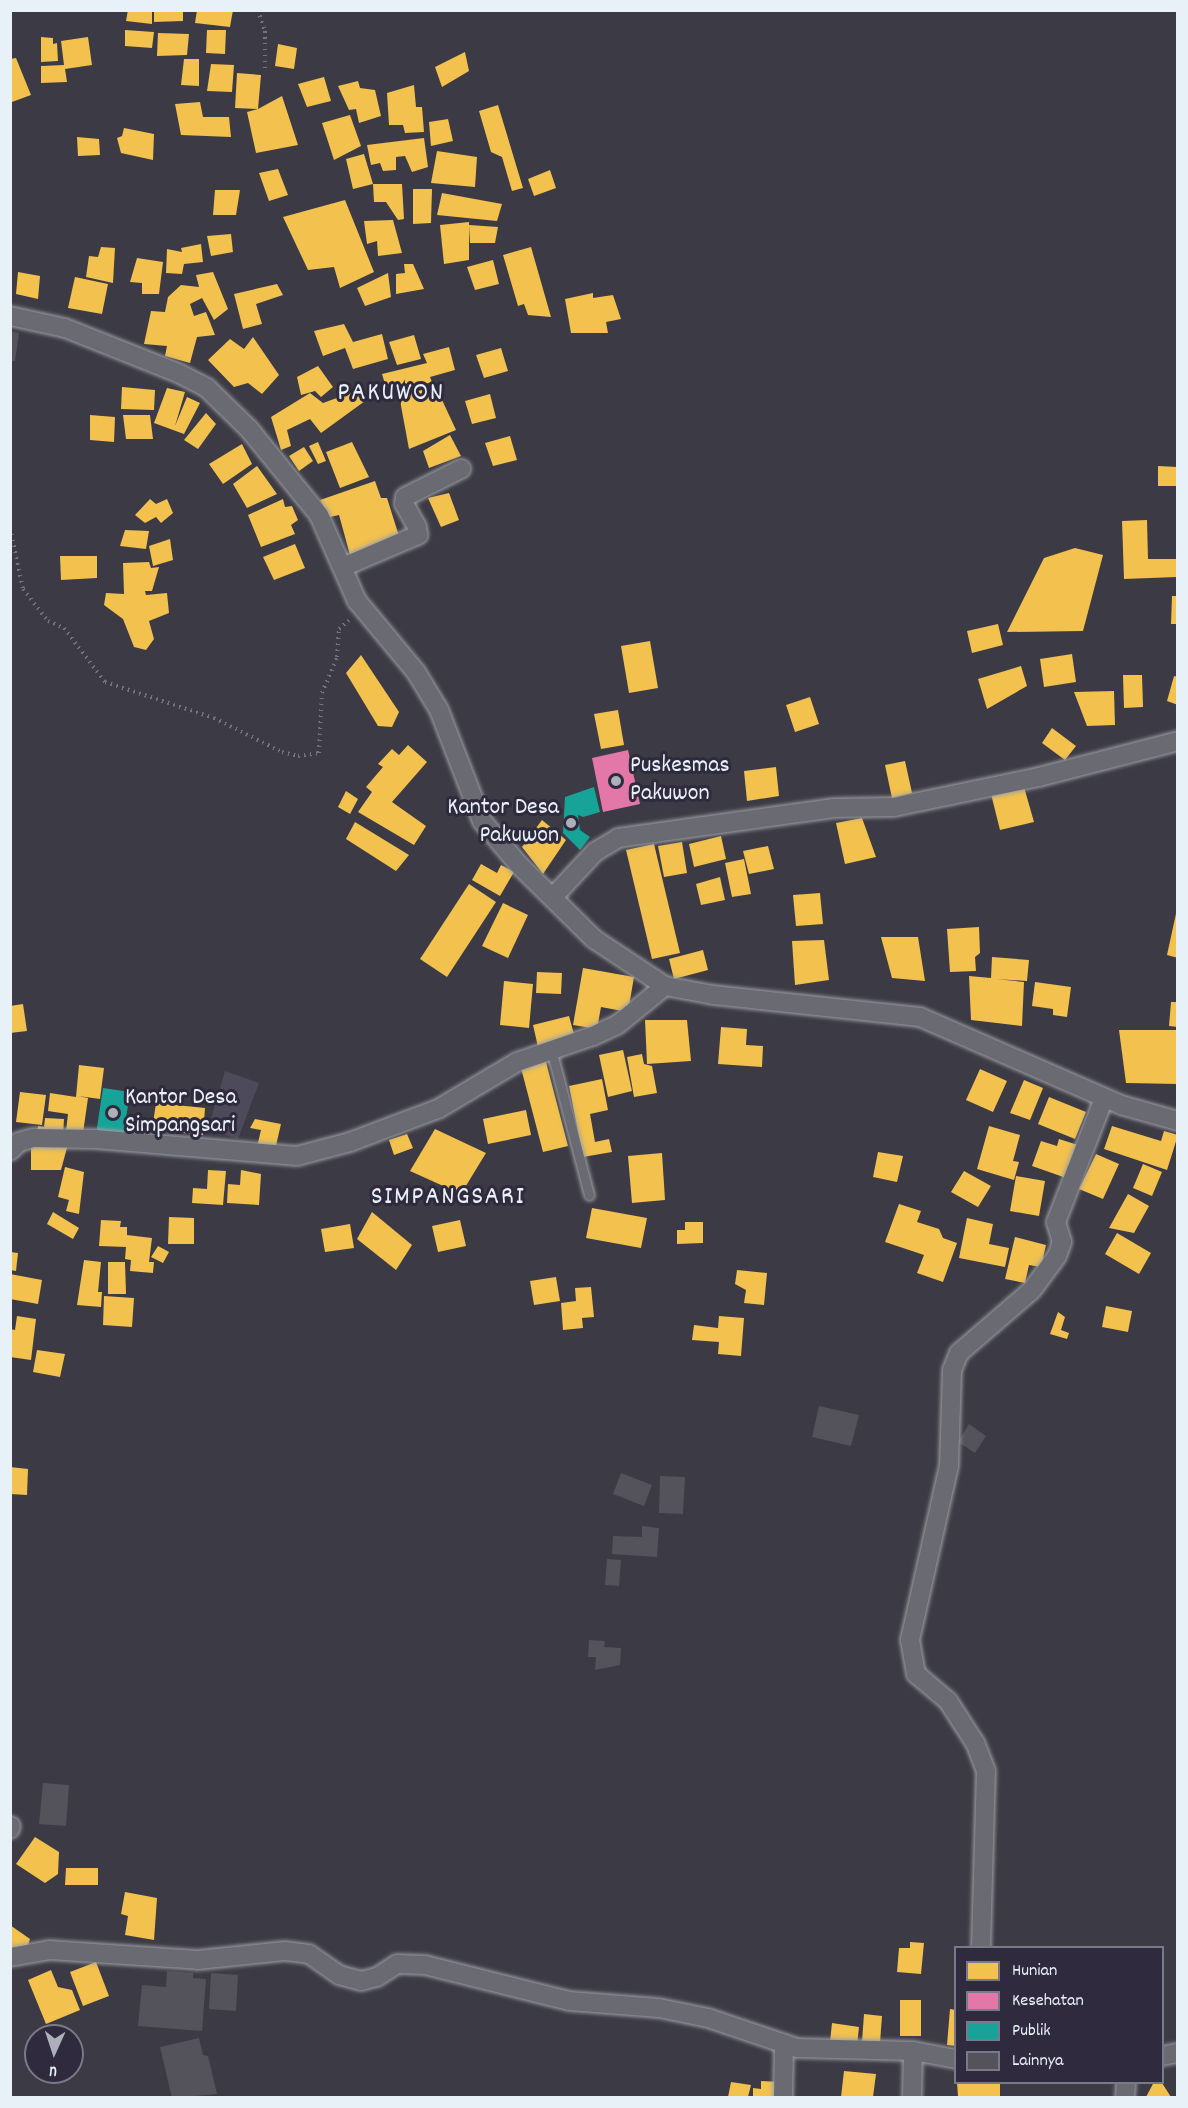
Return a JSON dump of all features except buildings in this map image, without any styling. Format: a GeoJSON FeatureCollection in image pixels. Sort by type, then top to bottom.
{"type":"FeatureCollection","features":[{"type":"Feature","properties":{"kind":"street"},"geometry":{"type":"LineString","coordinates":[[10,316],[65,328],[178,372],[207,388],[269,450],[319,515],[362,607],[416,672],[439,710],[482,821],[519,865],[554,896],[594,939],[665,986],[713,995],[920,1017],[1104,1098],[1178,1121]]}},
{"type":"Feature","properties":{"kind":"street"},"geometry":{"type":"LineString","coordinates":[[343,567],[418,535],[417,526],[404,504],[405,497],[461,469]]}},
{"type":"Feature","properties":{"kind":"street"},"geometry":{"type":"LineString","coordinates":[[554,896],[596,852],[618,838],[834,808],[894,807],[1039,777],[1178,741]]}},
{"type":"Feature","properties":{"kind":"street"},"geometry":{"type":"LineString","coordinates":[[10,1151],[20,1142],[33,1138],[95,1139],[297,1156],[350,1142],[438,1109],[517,1062],[616,1024],[665,986]]}},
{"type":"Feature","properties":{"kind":"street"},"geometry":{"type":"LineString","coordinates":[[981,1946],[986,1771],[975,1743],[948,1701],[916,1674],[910,1640],[947,1475],[952,1370],[959,1353],[1032,1290],[1057,1256],[1062,1242],[1056,1222],[1104,1098]]}},
{"type":"Feature","properties":{"kind":"street"},"geometry":{"type":"LineString","coordinates":[[10,1957],[49,1950],[218,1960],[285,1951],[309,1954],[339,1975],[361,1981],[377,1977],[397,1964],[425,1965],[569,2001],[659,2008],[708,2018],[784,2044],[839,2050],[913,2051],[954,2059]]}},
{"type":"Feature","properties":{"kind":"street"},"geometry":{"type":"LineString","coordinates":[[783,2097],[784,2044]]}},
{"type":"Feature","properties":{"kind":"street"},"geometry":{"type":"LineString","coordinates":[[912,2097],[913,2051]]}},
{"type":"Feature","properties":{"kind":"lane"},"geometry":{"type":"LineString","coordinates":[[551,1049],[589,1195]]}},
{"type":"Feature","properties":{"kind":"path"},"geometry":{"type":"LineString","coordinates":[[258,10],[265,31],[265,70]]}},
{"type":"Feature","properties":{"kind":"path"},"geometry":{"type":"LineString","coordinates":[[10,528],[23,589],[48,621],[64,628],[105,682],[214,718],[282,752],[298,756],[319,753],[322,693],[337,657],[339,629],[362,607]]}},
{"type":"Feature","properties":{"kind":"shaded area"},"geometry":{"type":"Polygon","coordinates":[[[225,1071],[259,1083],[238,1139],[208,1129],[225,1071]]]}},
{"type":"Feature","properties":{"kind":"place","name":"Puskesmas Pakuwon"},"geometry":{"type":"Point","coordinates":[616,781]}},
{"type":"Feature","properties":{"kind":"place","name":"Kantor Desa Pakuwon"},"geometry":{"type":"Point","coordinates":[571,823]}},
{"type":"Feature","properties":{"kind":"place","name":"Kantor Desa Simpangsari"},"geometry":{"type":"Point","coordinates":[113,1113]}},
{"type":"Feature","properties":{"kind":"district","name":"PAKUWON"},"geometry":{"type":"Point","coordinates":[391,394]}},
{"type":"Feature","properties":{"kind":"district","name":"SIMPANGSARI"},"geometry":{"type":"Point","coordinates":[448,1198]}}]}
